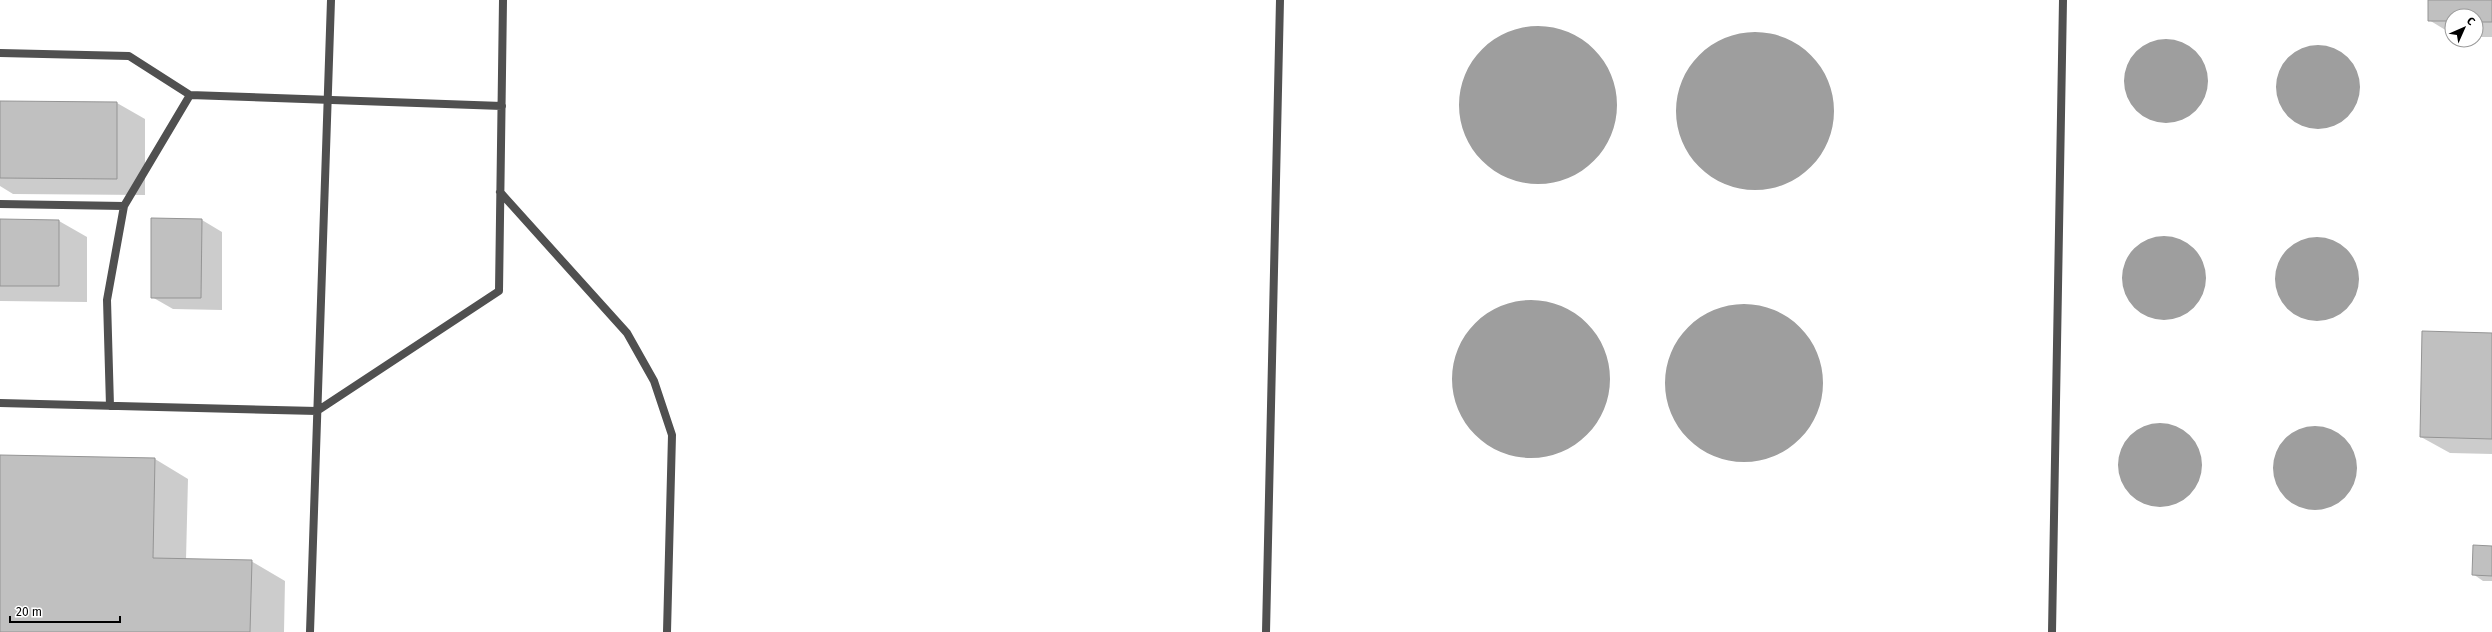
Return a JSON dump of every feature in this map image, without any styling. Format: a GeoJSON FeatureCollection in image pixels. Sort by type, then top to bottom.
{"type":"FeatureCollection","features":[{"type":"Feature","properties":{"kind":"lane"},"geometry":{"type":"LineString","coordinates":[[310,632],[332,0]]}},
{"type":"Feature","properties":{"kind":"lane"},"geometry":{"type":"LineString","coordinates":[[0,404],[317,411],[499,291],[503,0]]}},
{"type":"Feature","properties":{"kind":"lane"},"geometry":{"type":"LineString","coordinates":[[1266,632],[1280,0]]}},
{"type":"Feature","properties":{"kind":"lane"},"geometry":{"type":"LineString","coordinates":[[2052,632],[2063,0]]}},
{"type":"Feature","properties":{"kind":"lane"},"geometry":{"type":"LineString","coordinates":[[0,53],[129,56],[190,95],[502,106]]}},
{"type":"Feature","properties":{"kind":"lane"},"geometry":{"type":"LineString","coordinates":[[110,406],[107,300],[124,206],[190,95]]}},
{"type":"Feature","properties":{"kind":"lane"},"geometry":{"type":"LineString","coordinates":[[500,192],[627,333],[654,381],[672,435],[667,632]]}},
{"type":"Feature","properties":{"kind":"lane"},"geometry":{"type":"LineString","coordinates":[[0,204],[124,206]]}},
{"type":"Feature","properties":{"kind":"shaded area"},"geometry":{"type":"Polygon","coordinates":[[[1546,26],[1561,29],[1575,35],[1594,49],[1604,61],[1614,82],[1617,105],[1614,128],[1604,149],[1594,161],[1582,171],[1561,181],[1546,184],[1530,184],[1515,181],[1494,171],[1482,161],[1472,149],[1462,128],[1460,120],[1459,97],[1462,82],[1472,61],[1482,49],[1494,39],[1515,29],[1523,27],[1546,26]]]}},
{"type":"Feature","properties":{"kind":"shaded area"},"geometry":{"type":"Polygon","coordinates":[[[1763,32],[1778,35],[1792,41],[1811,55],[1821,67],[1831,88],[1834,111],[1831,134],[1821,155],[1811,167],[1799,177],[1778,187],[1763,190],[1747,190],[1732,187],[1711,177],[1699,167],[1689,155],[1679,134],[1677,126],[1676,103],[1679,88],[1689,67],[1699,55],[1711,45],[1732,35],[1740,33],[1763,32]]]}},
{"type":"Feature","properties":{"kind":"shaded area"},"geometry":{"type":"Polygon","coordinates":[[[2166,39],[2174,40],[2189,46],[2201,58],[2207,73],[2207,89],[2201,104],[2189,116],[2174,122],[2166,123],[2158,122],[2143,116],[2131,104],[2125,89],[2124,81],[2125,73],[2131,58],[2143,46],[2158,40],[2166,39]]]}},
{"type":"Feature","properties":{"kind":"shaded area"},"geometry":{"type":"Polygon","coordinates":[[[2318,45],[2326,46],[2341,52],[2353,64],[2359,79],[2359,95],[2353,110],[2341,122],[2326,128],[2318,129],[2310,128],[2295,122],[2283,110],[2277,95],[2276,87],[2277,79],[2283,64],[2295,52],[2310,46],[2318,45]]]}},
{"type":"Feature","properties":{"kind":"shaded area"},"geometry":{"type":"Polygon","coordinates":[[[2164,236],[2172,237],[2187,243],[2199,255],[2205,270],[2205,286],[2199,301],[2187,313],[2172,319],[2164,320],[2156,319],[2141,313],[2129,301],[2123,286],[2122,278],[2123,270],[2129,255],[2141,243],[2156,237],[2164,236]]]}},
{"type":"Feature","properties":{"kind":"shaded area"},"geometry":{"type":"Polygon","coordinates":[[[2317,237],[2325,238],[2340,244],[2352,256],[2358,271],[2358,287],[2352,302],[2340,314],[2325,320],[2317,321],[2309,320],[2294,314],[2282,302],[2276,287],[2275,279],[2276,271],[2282,256],[2294,244],[2309,238],[2317,237]]]}},
{"type":"Feature","properties":{"kind":"shaded area"},"geometry":{"type":"Polygon","coordinates":[[[1539,300],[1554,303],[1568,309],[1587,323],[1597,335],[1607,356],[1610,379],[1607,402],[1597,423],[1587,435],[1575,445],[1554,455],[1539,458],[1523,458],[1508,455],[1487,445],[1475,435],[1465,423],[1455,402],[1453,394],[1452,371],[1455,356],[1465,335],[1475,323],[1487,313],[1508,303],[1516,301],[1539,300]]]}},
{"type":"Feature","properties":{"kind":"shaded area"},"geometry":{"type":"Polygon","coordinates":[[[1752,304],[1767,307],[1781,313],[1800,327],[1810,339],[1820,360],[1823,383],[1820,406],[1810,427],[1800,439],[1788,449],[1767,459],[1752,462],[1736,462],[1721,459],[1700,449],[1688,439],[1678,427],[1668,406],[1666,398],[1665,375],[1668,360],[1678,339],[1688,327],[1700,317],[1721,307],[1729,305],[1752,304]]]}},
{"type":"Feature","properties":{"kind":"shaded area"},"geometry":{"type":"Polygon","coordinates":[[[2160,423],[2168,424],[2183,430],[2195,442],[2201,457],[2201,473],[2195,488],[2183,500],[2168,506],[2160,507],[2152,506],[2137,500],[2125,488],[2119,473],[2118,465],[2119,457],[2125,442],[2137,430],[2152,424],[2160,423]]]}},
{"type":"Feature","properties":{"kind":"shaded area"},"geometry":{"type":"Polygon","coordinates":[[[2315,426],[2323,427],[2338,433],[2350,445],[2356,460],[2356,476],[2350,491],[2338,503],[2323,509],[2315,510],[2307,509],[2292,503],[2280,491],[2274,476],[2273,468],[2274,460],[2280,445],[2292,433],[2307,427],[2315,426]]]}},
{"type":"Feature","properties":{"kind":"building"},"geometry":{"type":"Polygon","coordinates":[[[2428,0],[2492,0],[2492,22],[2484,22],[2484,8],[2444,8],[2444,21],[2428,21],[2428,0]]]}},
{"type":"Feature","properties":{"kind":"building"},"geometry":{"type":"Polygon","coordinates":[[[0,101],[117,102],[117,179],[0,178],[0,101]]]}},
{"type":"Feature","properties":{"kind":"building"},"geometry":{"type":"Polygon","coordinates":[[[151,218],[202,219],[201,298],[151,298],[151,218]]]}},
{"type":"Feature","properties":{"kind":"building"},"geometry":{"type":"Polygon","coordinates":[[[0,219],[59,220],[59,286],[0,286],[0,219]]]}},
{"type":"Feature","properties":{"kind":"building"},"geometry":{"type":"Polygon","coordinates":[[[2422,331],[2492,333],[2492,439],[2420,437],[2422,331]]]}},
{"type":"Feature","properties":{"kind":"building"},"geometry":{"type":"Polygon","coordinates":[[[0,455],[155,458],[153,558],[252,560],[250,632],[0,632],[0,455]]]}},
{"type":"Feature","properties":{"kind":"building"},"geometry":{"type":"Polygon","coordinates":[[[2473,545],[2492,546],[2492,576],[2472,575],[2473,545]]]}}]}
